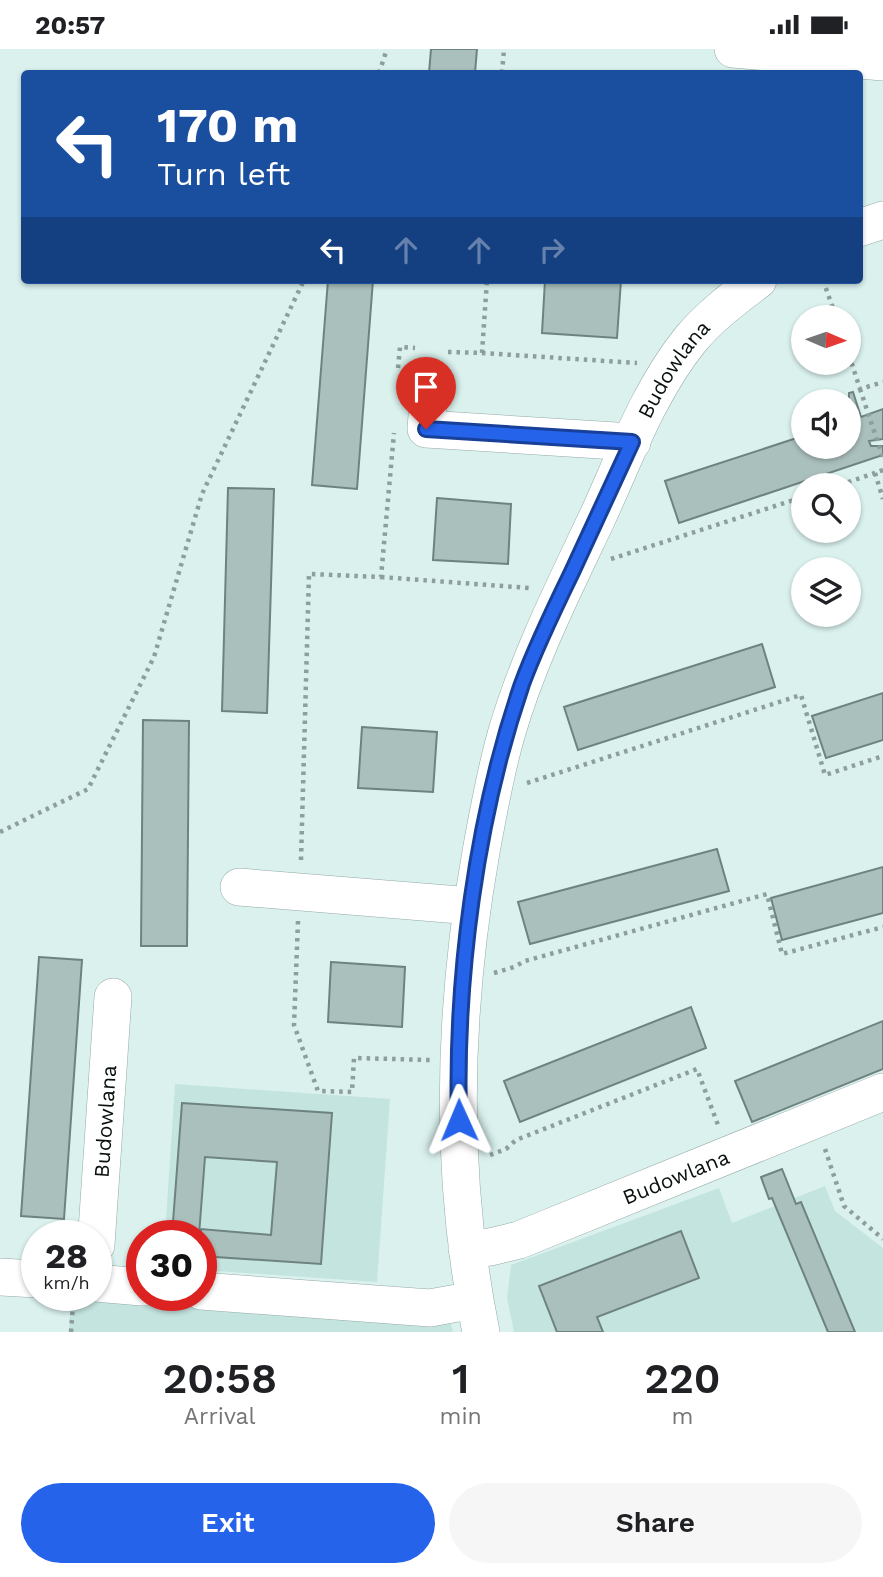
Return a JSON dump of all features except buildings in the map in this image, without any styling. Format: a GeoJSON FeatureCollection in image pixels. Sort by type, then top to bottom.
{"type":"FeatureCollection","features":[{"type":"Feature","properties":{"kind":"street"},"geometry":{"type":"LineString","coordinates":[[733,49],[883,62]]}},
{"type":"Feature","properties":{"kind":"street"},"geometry":{"type":"LineString","coordinates":[[863,226],[883,220]]}},
{"type":"Feature","properties":{"kind":"street","name":"Budowlana"},"geometry":{"type":"LineString","coordinates":[[217,1292],[429,1308],[478,1316],[467,1249],[461,1169],[459,1095],[462,996],[472,906],[491,795],[505,737],[523,683],[567,581],[666,375],[691,339],[729,302],[753,284]]}},
{"type":"Feature","properties":{"kind":"street"},"geometry":{"type":"LineString","coordinates":[[424,363],[426,429],[632,442]]}},
{"type":"Feature","properties":{"kind":"street"},"geometry":{"type":"LineString","coordinates":[[239,887],[472,906]]}},
{"type":"Feature","properties":{"kind":"street","name":"Budowlana"},"geometry":{"type":"LineString","coordinates":[[98,1220],[113,997]]}},
{"type":"Feature","properties":{"kind":"street","name":"Budowlana"},"geometry":{"type":"LineString","coordinates":[[467,1249],[519,1240],[883,1092]]}},
{"type":"Feature","properties":{"kind":"street"},"geometry":{"type":"LineString","coordinates":[[0,1277],[21,1278]]}},
{"type":"Feature","properties":{"kind":"path"},"geometry":{"type":"LineString","coordinates":[[380,70],[387,49]]}},
{"type":"Feature","properties":{"kind":"path"},"geometry":{"type":"LineString","coordinates":[[502,70],[504,49]]}},
{"type":"Feature","properties":{"kind":"path"},"geometry":{"type":"LineString","coordinates":[[0,832],[88,789],[154,657],[202,494],[302,284]]}},
{"type":"Feature","properties":{"kind":"path"},"geometry":{"type":"LineString","coordinates":[[482,353],[487,284]]}},
{"type":"Feature","properties":{"kind":"path"},"geometry":{"type":"LineString","coordinates":[[825,284],[832,305]]}},
{"type":"Feature","properties":{"kind":"path"},"geometry":{"type":"LineString","coordinates":[[424,363],[482,353],[649,364],[666,375]]}},
{"type":"Feature","properties":{"kind":"path"},"geometry":{"type":"LineString","coordinates":[[855,375],[860,389],[883,382]]}},
{"type":"Feature","properties":{"kind":"path"},"geometry":{"type":"LineString","coordinates":[[861,392],[883,458]]}},
{"type":"Feature","properties":{"kind":"path"},"geometry":{"type":"LineString","coordinates":[[380,577],[394,429]]}},
{"type":"Feature","properties":{"kind":"path"},"geometry":{"type":"LineString","coordinates":[[861,478],[883,470]]}},
{"type":"Feature","properties":{"kind":"path"},"geometry":{"type":"LineString","coordinates":[[874,473],[883,499]]}},
{"type":"Feature","properties":{"kind":"path"},"geometry":{"type":"LineString","coordinates":[[436,1060],[354,1058],[352,1092],[318,1091],[294,1025],[309,574],[567,581],[791,501]]}},
{"type":"Feature","properties":{"kind":"path"},"geometry":{"type":"LineString","coordinates":[[491,795],[801,695],[825,775],[883,756]]}},
{"type":"Feature","properties":{"kind":"path"},"geometry":{"type":"LineString","coordinates":[[486,975],[525,961],[767,894],[782,954],[883,927]]}},
{"type":"Feature","properties":{"kind":"path"},"geometry":{"type":"LineString","coordinates":[[485,1158],[506,1149],[516,1140],[698,1069],[729,1156]]}},
{"type":"Feature","properties":{"kind":"path"},"geometry":{"type":"LineString","coordinates":[[815,1120],[844,1206],[883,1239]]}},
{"type":"Feature","properties":{"kind":"path"},"geometry":{"type":"LineString","coordinates":[[71,1332],[72,1311]]}},
{"type":"Feature","properties":{"kind":"shaded area"},"geometry":{"type":"Polygon","coordinates":[[[175,1084],[390,1099],[377,1282],[217,1271],[217,1220],[166,1220],[175,1084]]]}},
{"type":"Feature","properties":{"kind":"shaded area"},"geometry":{"type":"Polygon","coordinates":[[[825,1186],[835,1211],[883,1248],[883,1332],[514,1332],[507,1298],[511,1265],[719,1188],[732,1223],[825,1186]]]}},
{"type":"Feature","properties":{"kind":"shaded area"},"geometry":{"type":"Polygon","coordinates":[[[112,1293],[126,1294],[126,1311],[217,1311],[217,1302],[450,1321],[453,1332],[69,1332],[70,1311],[112,1311],[112,1293]]]}},
{"type":"Feature","properties":{"kind":"route"},"geometry":{"type":"LineString","coordinates":[[426,429],[632,442],[542,635],[505,737],[491,795],[472,906],[460,1031],[459,1120]]}}]}
